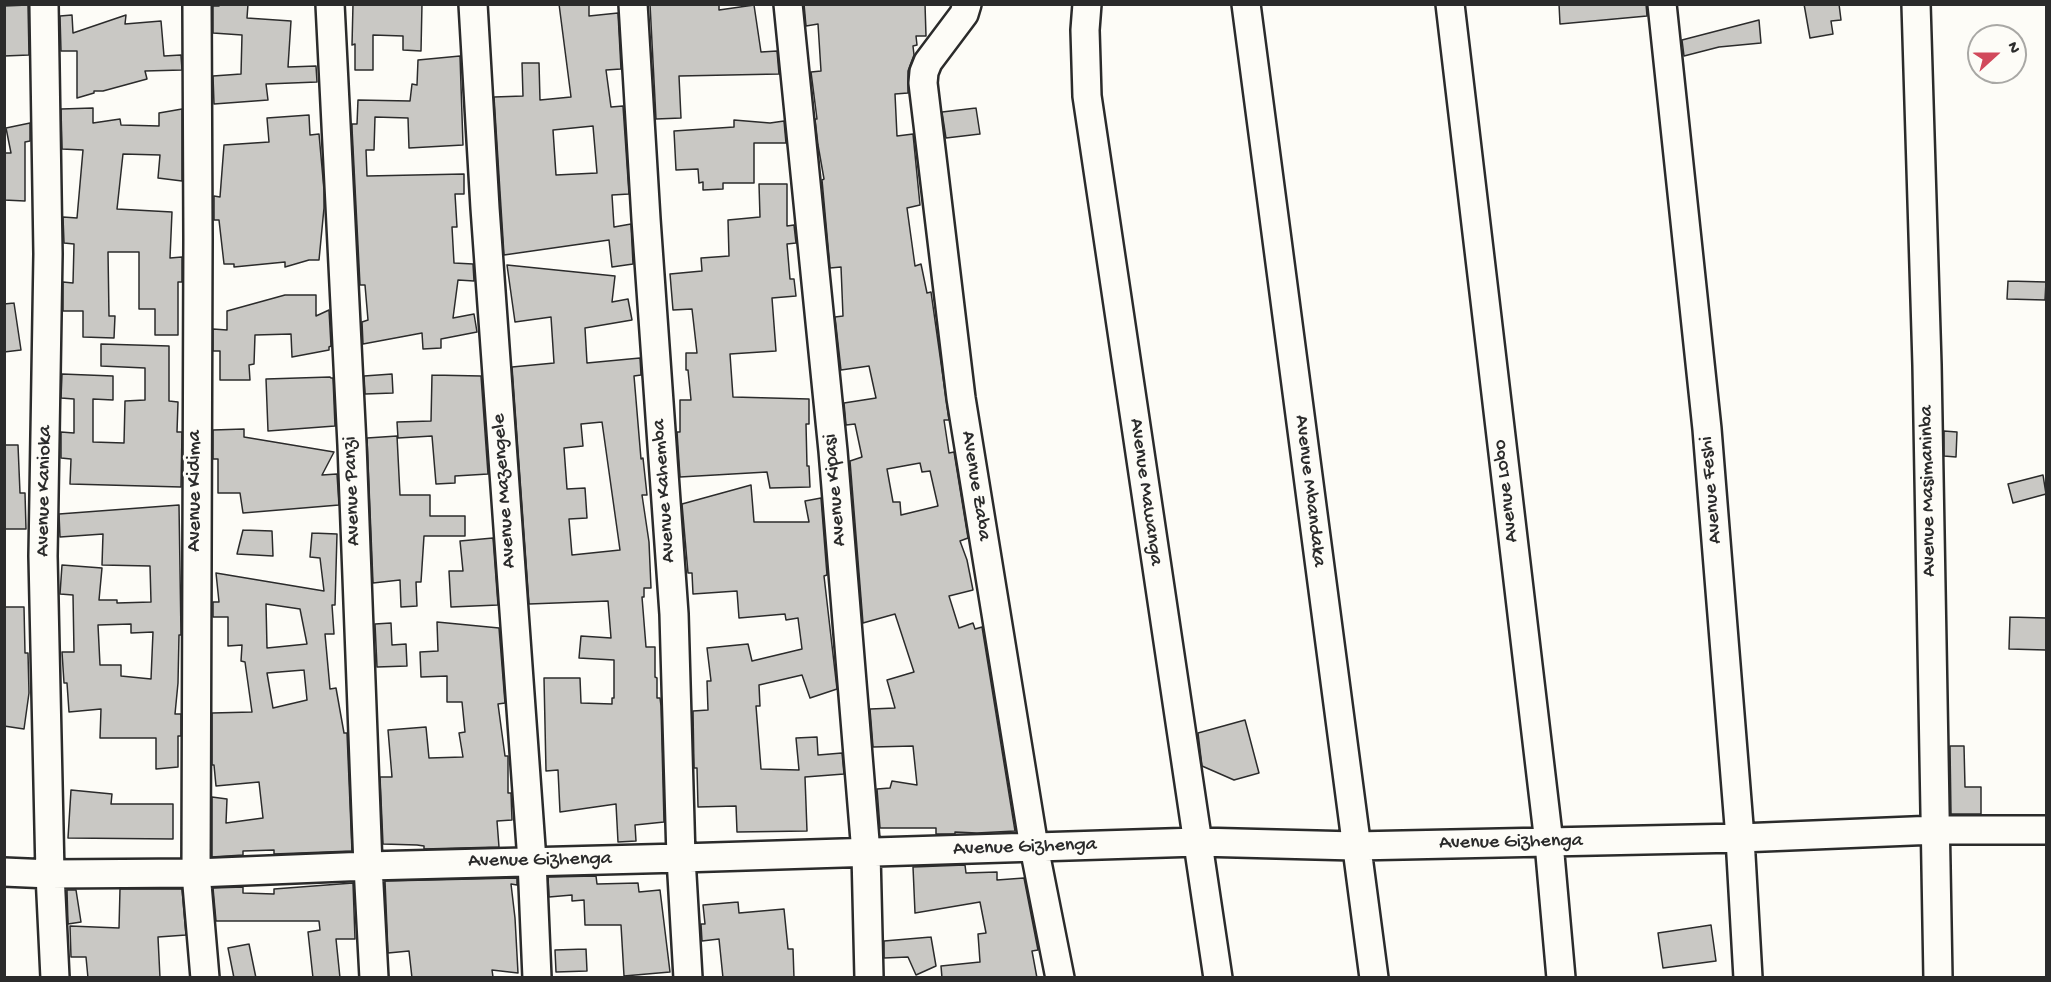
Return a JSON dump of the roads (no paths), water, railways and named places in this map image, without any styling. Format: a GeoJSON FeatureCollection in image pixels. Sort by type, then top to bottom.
{"type":"FeatureCollection","features":[{"type":"Feature","properties":{"kind":"street","name":"Avenue Kanioka"},"geometry":{"type":"LineString","coordinates":[[44,4],[48,254],[44,556],[50,874],[55,978]]}},
{"type":"Feature","properties":{"kind":"street","name":"Avenue Kidima"},"geometry":{"type":"LineString","coordinates":[[196,4],[198,250],[195,551],[196,873],[205,978]]}},
{"type":"Feature","properties":{"kind":"street","name":"Avenue Panzi"},"geometry":{"type":"LineString","coordinates":[[330,4],[351,434],[368,866],[375,978]]}},
{"type":"Feature","properties":{"kind":"street","name":"Avenue Mazengele"},"geometry":{"type":"LineString","coordinates":[[473,4],[486,220],[532,861],[537,978]]}},
{"type":"Feature","properties":{"kind":"street","name":"Avenue Kahemba"},"geometry":{"type":"LineString","coordinates":[[633,4],[674,614],[681,858],[688,978]]}},
{"type":"Feature","properties":{"kind":"street","name":"Avenue Kipasi"},"geometry":{"type":"LineString","coordinates":[[788,4],[833,450],[866,852],[869,978]]}},
{"type":"Feature","properties":{"kind":"street","name":"Avenue Zaba"},"geometry":{"type":"LineString","coordinates":[[968,4],[964,14],[928,62],[923,83],[961,398],[1035,847],[1060,978]]}},
{"type":"Feature","properties":{"kind":"street","name":"Avenue Mawanga"},"geometry":{"type":"LineString","coordinates":[[1087,4],[1085,30],[1087,96],[1218,978]]}},
{"type":"Feature","properties":{"kind":"street","name":"Avenue Mbandaka"},"geometry":{"type":"LineString","coordinates":[[1246,4],[1374,978]]}},
{"type":"Feature","properties":{"kind":"street","name":"Avenue Lobo"},"geometry":{"type":"LineString","coordinates":[[1450,4],[1549,843],[1561,978]]}},
{"type":"Feature","properties":{"kind":"street","name":"Avenue Feshi"},"geometry":{"type":"LineString","coordinates":[[1662,4],[1707,429],[1740,838],[1748,978]]}},
{"type":"Feature","properties":{"kind":"street","name":"Avenue Masimaninba"},"geometry":{"type":"LineString","coordinates":[[1916,4],[1927,377],[1938,978]]}},
{"type":"Feature","properties":{"kind":"street","name":"Avenue Gizhenga"},"geometry":{"type":"LineString","coordinates":[[4,872],[196,873],[1198,842],[1355,846],[1740,838],[1936,830],[2046,830]]}}]}
